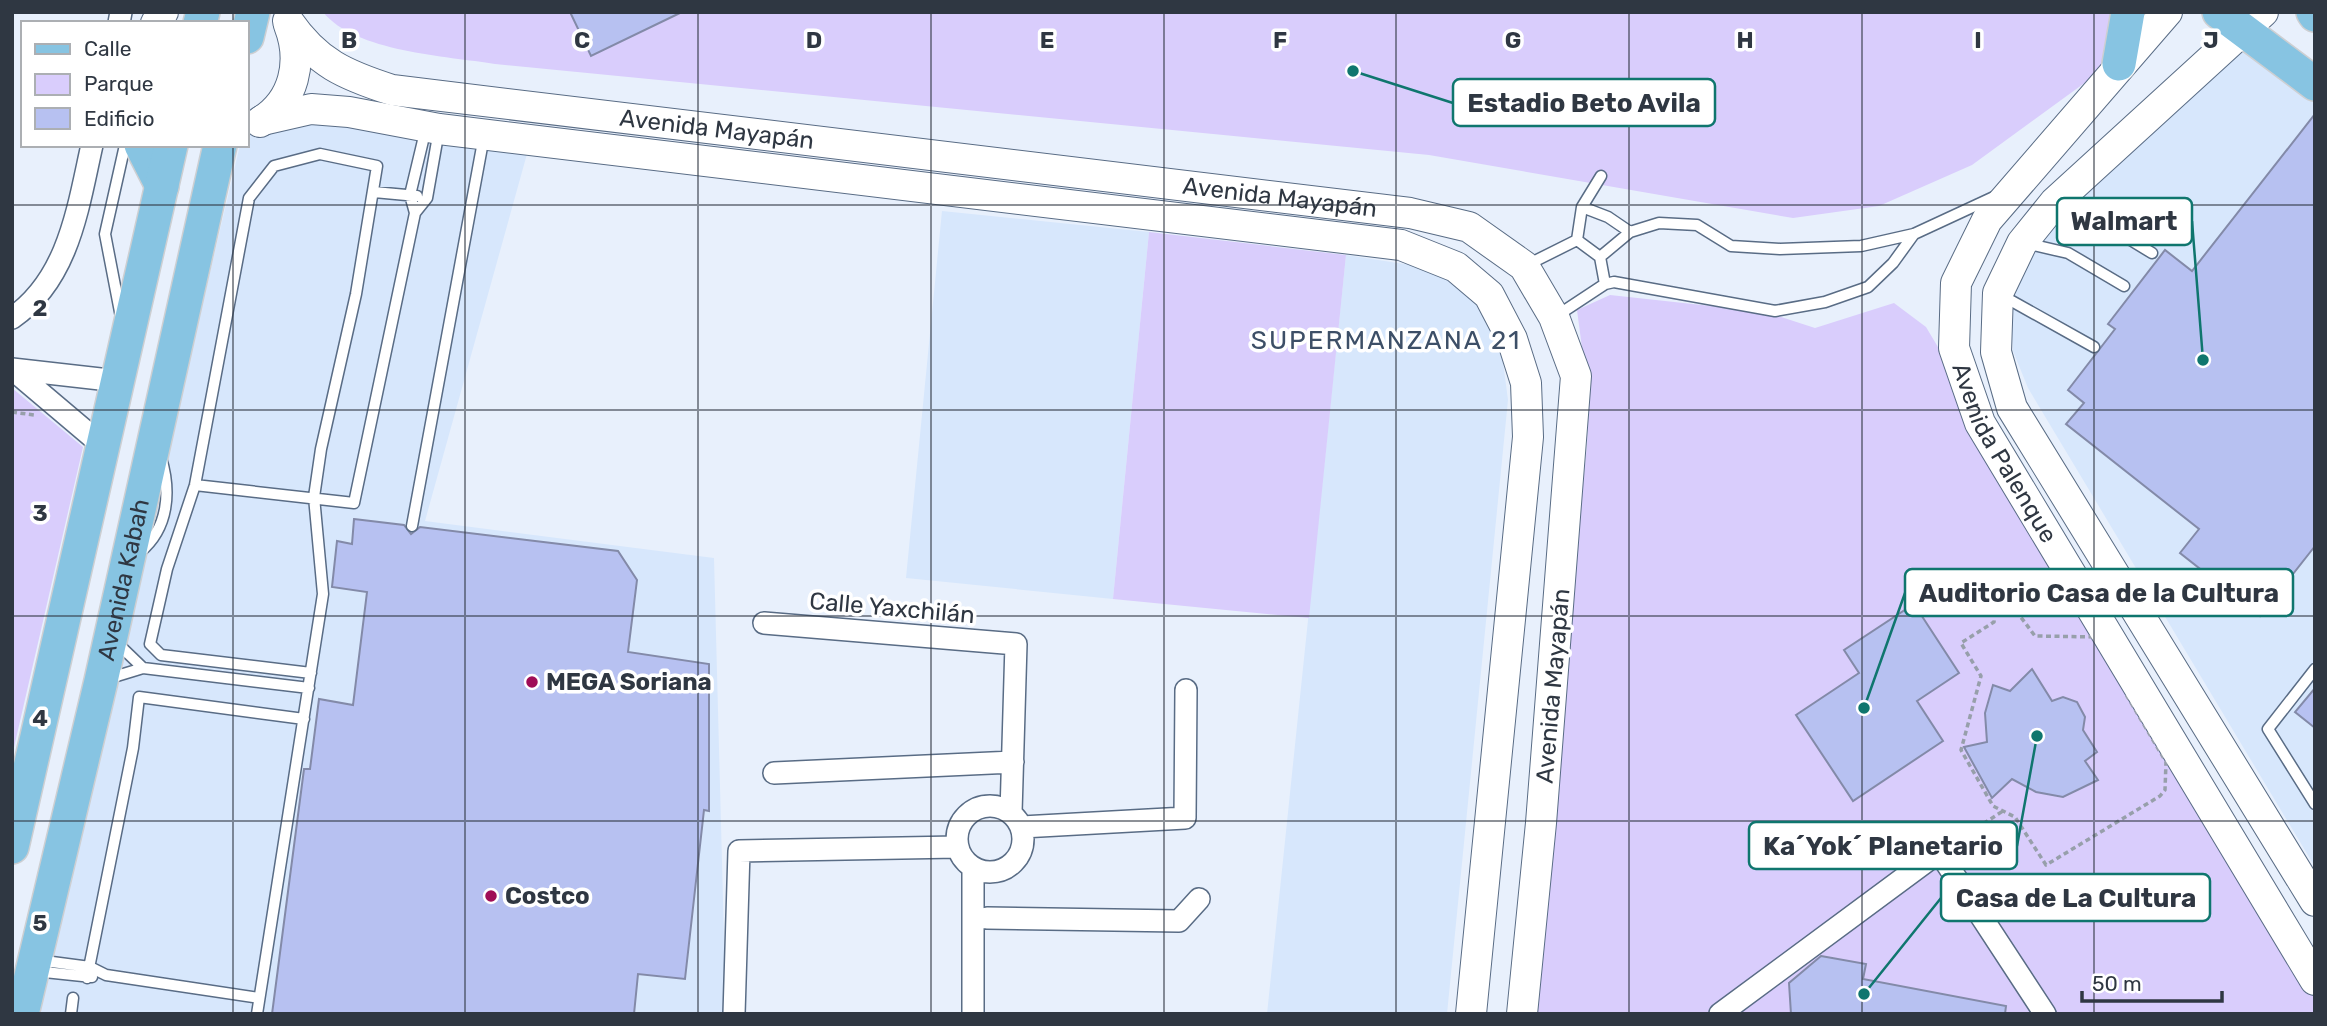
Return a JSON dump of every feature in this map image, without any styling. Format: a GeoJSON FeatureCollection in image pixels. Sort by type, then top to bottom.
{"type":"FeatureCollection","features":[{"type":"Feature","properties":{"kind":"main road"},"geometry":{"type":"LineString","coordinates":[[248,33],[253,12]]}},
{"type":"Feature","properties":{"kind":"main road"},"geometry":{"type":"LineString","coordinates":[[2119,64],[2128,12]]}},
{"type":"Feature","properties":{"kind":"main road"},"geometry":{"type":"LineString","coordinates":[[2242,18],[2315,84]]}},
{"type":"Feature","properties":{"kind":"main road"},"geometry":{"type":"LineString","coordinates":[[142,147],[162,186]]}},
{"type":"Feature","properties":{"kind":"main road","name":"Avenida Kabah"},"geometry":{"type":"LineString","coordinates":[[12,847],[171,147]]}},
{"type":"Feature","properties":{"kind":"main road","name":"Avenida Kabah"},"geometry":{"type":"LineString","coordinates":[[22,1014],[102,681],[220,147]]}},
{"type":"Feature","properties":{"kind":"street","name":"Avenida Palenque"},"geometry":{"type":"LineString","coordinates":[[2167,12],[2119,64],[1987,220],[1956,283],[1954,348],[1980,423],[2315,979]]}},
{"type":"Feature","properties":{"kind":"street","name":"Avenida Mayapán"},"geometry":{"type":"LineString","coordinates":[[284,17],[322,62],[358,79],[392,90],[1410,213],[1469,227],[1524,266],[1554,317],[1576,376],[1541,823],[1522,1014]]}},
{"type":"Feature","properties":{"kind":"street"},"geometry":{"type":"LineString","coordinates":[[255,124],[280,105],[292,86],[296,53],[284,17]]}},
{"type":"Feature","properties":{"kind":"street","name":"Avenida Palenque"},"geometry":{"type":"LineString","coordinates":[[2242,18],[2119,143],[2055,202],[2022,243],[1998,293],[1996,352],[2012,408],[2315,901]]}},
{"type":"Feature","properties":{"kind":"street"},"geometry":{"type":"LineString","coordinates":[[349,112],[347,97],[358,79]]}},
{"type":"Feature","properties":{"kind":"street"},"geometry":{"type":"LineString","coordinates":[[2085,105],[2119,143]]}},
{"type":"Feature","properties":{"kind":"street","name":"Avenida Mayapán"},"geometry":{"type":"LineString","coordinates":[[255,124],[311,109],[349,112],[384,121],[1401,245],[1456,267],[1489,295],[1513,340],[1526,383],[1528,438],[1493,820],[1471,1014]]}},
{"type":"Feature","properties":{"kind":"street"},"geometry":{"type":"LineString","coordinates":[[12,318],[58,268],[75,217],[92,147]]}},
{"type":"Feature","properties":{"kind":"street"},"geometry":{"type":"LineString","coordinates":[[891,183],[894,149]]}},
{"type":"Feature","properties":{"kind":"street"},"geometry":{"type":"LineString","coordinates":[[12,369],[118,381]]}},
{"type":"Feature","properties":{"kind":"street"},"geometry":{"type":"LineString","coordinates":[[12,369],[103,446]]}},
{"type":"Feature","properties":{"kind":"street"},"geometry":{"type":"LineString","coordinates":[[2103,627],[2134,607]]}},
{"type":"Feature","properties":{"kind":"street","name":"Calle Yaxchilán"},"geometry":{"type":"LineString","coordinates":[[764,623],[1016,644],[1013,762]]}},
{"type":"Feature","properties":{"kind":"street"},"geometry":{"type":"LineString","coordinates":[[774,773],[1013,762],[1017,820],[1024,841],[1021,854],[1012,865],[1000,871],[980,871],[963,859],[957,847],[957,830],[961,823],[966,816],[980,807],[996,806],[1017,820],[1185,818],[1186,690]]}},
{"type":"Feature","properties":{"kind":"street"},"geometry":{"type":"LineString","coordinates":[[1493,820],[1541,823]]}},
{"type":"Feature","properties":{"kind":"street"},"geometry":{"type":"LineString","coordinates":[[734,1014],[739,851],[957,847]]}},
{"type":"Feature","properties":{"kind":"street"},"geometry":{"type":"LineString","coordinates":[[1720,1014],[1939,852],[2045,1014]]}},
{"type":"Feature","properties":{"kind":"street"},"geometry":{"type":"LineString","coordinates":[[980,871],[987,918],[987,1014]]}},
{"type":"Feature","properties":{"kind":"street"},"geometry":{"type":"LineString","coordinates":[[973,1014],[980,871]]}},
{"type":"Feature","properties":{"kind":"street"},"geometry":{"type":"LineString","coordinates":[[987,918],[1179,921],[1199,899]]}},
{"type":"Feature","properties":{"kind":"lane"},"geometry":{"type":"LineString","coordinates":[[415,213],[410,195],[433,127]]}},
{"type":"Feature","properties":{"kind":"lane"},"geometry":{"type":"LineString","coordinates":[[195,485],[354,503],[415,213],[427,198],[433,127]]}},
{"type":"Feature","properties":{"kind":"lane"},"geometry":{"type":"LineString","coordinates":[[412,526],[484,133]]}},
{"type":"Feature","properties":{"kind":"lane"},"geometry":{"type":"LineString","coordinates":[[125,147],[105,234],[126,344]]}},
{"type":"Feature","properties":{"kind":"lane"},"geometry":{"type":"LineString","coordinates":[[257,1014],[309,688],[323,594],[314,497],[321,449],[356,294],[377,166],[320,154],[274,166],[249,198],[195,485],[167,569],[150,644],[161,655],[311,673]]}},
{"type":"Feature","properties":{"kind":"lane"},"geometry":{"type":"LineString","coordinates":[[1577,240],[1582,207],[1601,176]]}},
{"type":"Feature","properties":{"kind":"lane"},"geometry":{"type":"LineString","coordinates":[[374,192],[427,198]]}},
{"type":"Feature","properties":{"kind":"lane"},"geometry":{"type":"LineString","coordinates":[[1600,257],[1630,232],[1659,223],[1697,225],[1731,246],[1861,246],[1914,234],[1980,201],[2010,194]]}},
{"type":"Feature","properties":{"kind":"lane"},"geometry":{"type":"LineString","coordinates":[[2055,202],[2088,214],[2152,253]]}},
{"type":"Feature","properties":{"kind":"lane"},"geometry":{"type":"LineString","coordinates":[[1582,207],[1608,217],[1630,232]]}},
{"type":"Feature","properties":{"kind":"lane"},"geometry":{"type":"LineString","coordinates":[[1554,317],[1605,284],[1614,282],[1774,311],[1825,302],[1868,287],[1893,263],[1914,234]]}},
{"type":"Feature","properties":{"kind":"lane"},"geometry":{"type":"LineString","coordinates":[[1524,266],[1577,240]]}},
{"type":"Feature","properties":{"kind":"lane"},"geometry":{"type":"LineString","coordinates":[[1577,240],[1600,257],[1605,284]]}},
{"type":"Feature","properties":{"kind":"lane"},"geometry":{"type":"LineString","coordinates":[[2022,243],[2068,253],[2124,286]]}},
{"type":"Feature","properties":{"kind":"lane"},"geometry":{"type":"LineString","coordinates":[[1998,293],[2094,347]]}},
{"type":"Feature","properties":{"kind":"lane"},"geometry":{"type":"LineString","coordinates":[[111,637],[143,668]]}},
{"type":"Feature","properties":{"kind":"lane"},"geometry":{"type":"LineString","coordinates":[[102,681],[143,668],[309,688]]}},
{"type":"Feature","properties":{"kind":"lane"},"geometry":{"type":"LineString","coordinates":[[2315,669],[2268,729],[2315,804]]}},
{"type":"Feature","properties":{"kind":"lane"},"geometry":{"type":"LineString","coordinates":[[88,972],[133,748],[139,697],[304,719]]}},
{"type":"Feature","properties":{"kind":"lane"},"geometry":{"type":"LineString","coordinates":[[33,965],[259,998]]}},
{"type":"Feature","properties":{"kind":"lane"},"geometry":{"type":"LineString","coordinates":[[71,1014],[73,998]]}},
{"type":"Feature","properties":{"kind":"path"},"geometry":{"type":"LineString","coordinates":[[12,412],[33,415],[42,422]]}},
{"type":"Feature","properties":{"kind":"path"},"geometry":{"type":"LineString","coordinates":[[2011,604],[2035,636],[2101,637],[2121,672],[2127,696],[2166,762],[2166,778],[2160,796],[2046,864],[2015,817],[2003,811],[1993,806],[1961,750],[1981,676],[1961,643],[1994,622],[1995,612],[2011,604]]}},
{"type":"Feature","properties":{"kind":"path"},"geometry":{"type":"LineString","coordinates":[[1939,852],[2003,811]]}},
{"type":"Feature","properties":{"kind":"shaded area"},"geometry":{"type":"Polygon","coordinates":[[[2242,48],[2315,94],[2315,867],[2028,388],[2013,351],[2010,307],[2021,260],[2034,235],[2242,48]]]}},
{"type":"Feature","properties":{"kind":"shaded area"},"geometry":{"type":"Polygon","coordinates":[[[249,108],[532,136],[425,521],[714,558],[726,1014],[35,1014],[240,147],[248,147],[249,108]]]}},
{"type":"Feature","properties":{"kind":"shaded area"},"geometry":{"type":"Polygon","coordinates":[[[942,211],[1149,232],[1113,599],[906,578],[942,211]]]}},
{"type":"Feature","properties":{"kind":"shaded area"},"geometry":{"type":"Polygon","coordinates":[[[1346,255],[1430,268],[1474,300],[1500,340],[1508,400],[1447,1014],[1267,1014],[1346,255]]]}},
{"type":"Feature","properties":{"kind":"green space"},"geometry":{"type":"Polygon","coordinates":[[[323,12],[2143,12],[2123,55],[1972,165],[1879,206],[1793,218],[1429,155],[452,58],[379,44],[357,36],[323,12]]]}},
{"type":"Feature","properties":{"kind":"green space"},"geometry":{"type":"Polygon","coordinates":[[[1149,232],[1346,255],[1309,618],[1113,599],[1149,232]]]}},
{"type":"Feature","properties":{"kind":"green space"},"geometry":{"type":"Polygon","coordinates":[[[1610,295],[1766,312],[1815,328],[1894,303],[1926,327],[2315,979],[2315,1014],[1530,1014],[1587,445],[1589,401],[1577,310],[1610,295]]]}},
{"type":"Feature","properties":{"kind":"green space"},"geometry":{"type":"Polygon","coordinates":[[[12,388],[83,447],[12,756],[12,388]]]}},
{"type":"Feature","properties":{"kind":"building"},"geometry":{"type":"Polygon","coordinates":[[[570,12],[682,12],[591,56],[570,12]]]}},
{"type":"Feature","properties":{"kind":"building"},"geometry":{"type":"Polygon","coordinates":[[[2315,114],[2315,546],[2260,616],[2180,553],[2199,529],[2066,424],[2084,403],[2068,390],[2115,329],[2108,324],[2165,250],[2192,271],[2315,114]]]}},
{"type":"Feature","properties":{"kind":"building"},"geometry":{"type":"Polygon","coordinates":[[[354,519],[404,525],[411,534],[420,527],[618,551],[637,580],[628,652],[709,664],[709,811],[704,810],[685,979],[638,974],[634,1014],[272,1014],[304,769],[310,769],[319,699],[353,705],[367,592],[332,587],[337,541],[352,544],[354,519]]]}},
{"type":"Feature","properties":{"kind":"building"},"geometry":{"type":"Polygon","coordinates":[[[1914,604],[1959,673],[1917,701],[1943,741],[1853,801],[1796,715],[1859,673],[1844,650],[1914,604]]]}},
{"type":"Feature","properties":{"kind":"building"},"geometry":{"type":"Polygon","coordinates":[[[2032,669],[2052,701],[2063,697],[2077,702],[2085,717],[2083,730],[2097,752],[2085,761],[2098,780],[2063,797],[2036,792],[2012,779],[1992,798],[1964,747],[1987,742],[1985,713],[1993,685],[2010,691],[2032,669]]]}},
{"type":"Feature","properties":{"kind":"building"},"geometry":{"type":"Polygon","coordinates":[[[2315,688],[2315,728],[2295,712],[2315,688]]]}},
{"type":"Feature","properties":{"kind":"building"},"geometry":{"type":"Polygon","coordinates":[[[1821,956],[1866,964],[1863,979],[2006,1006],[2005,1014],[1791,1014],[1789,983],[1821,956]]]}},
{"type":"Feature","properties":{"kind":"place","name":"Estadio Beto Avila"},"geometry":{"type":"Point","coordinates":[1353,71]}},
{"type":"Feature","properties":{"kind":"place","name":"Walmart"},"geometry":{"type":"Point","coordinates":[2203,360]}},
{"type":"Feature","properties":{"kind":"place","name":"MEGA Soriana"},"geometry":{"type":"Point","coordinates":[532,682]}},
{"type":"Feature","properties":{"kind":"place","name":"Auditorio Casa de la Cultura"},"geometry":{"type":"Point","coordinates":[1864,708]}},
{"type":"Feature","properties":{"kind":"place","name":"Ka´Yok´ Planetario"},"geometry":{"type":"Point","coordinates":[2037,736]}},
{"type":"Feature","properties":{"kind":"place","name":"Costco"},"geometry":{"type":"Point","coordinates":[491,896]}},
{"type":"Feature","properties":{"kind":"place","name":"Casa de La Cultura"},"geometry":{"type":"Point","coordinates":[1864,994]}},
{"type":"Feature","properties":{"kind":"district","name":"SUPERMANZANA 21"},"geometry":{"type":"Point","coordinates":[1386,340]}}]}
